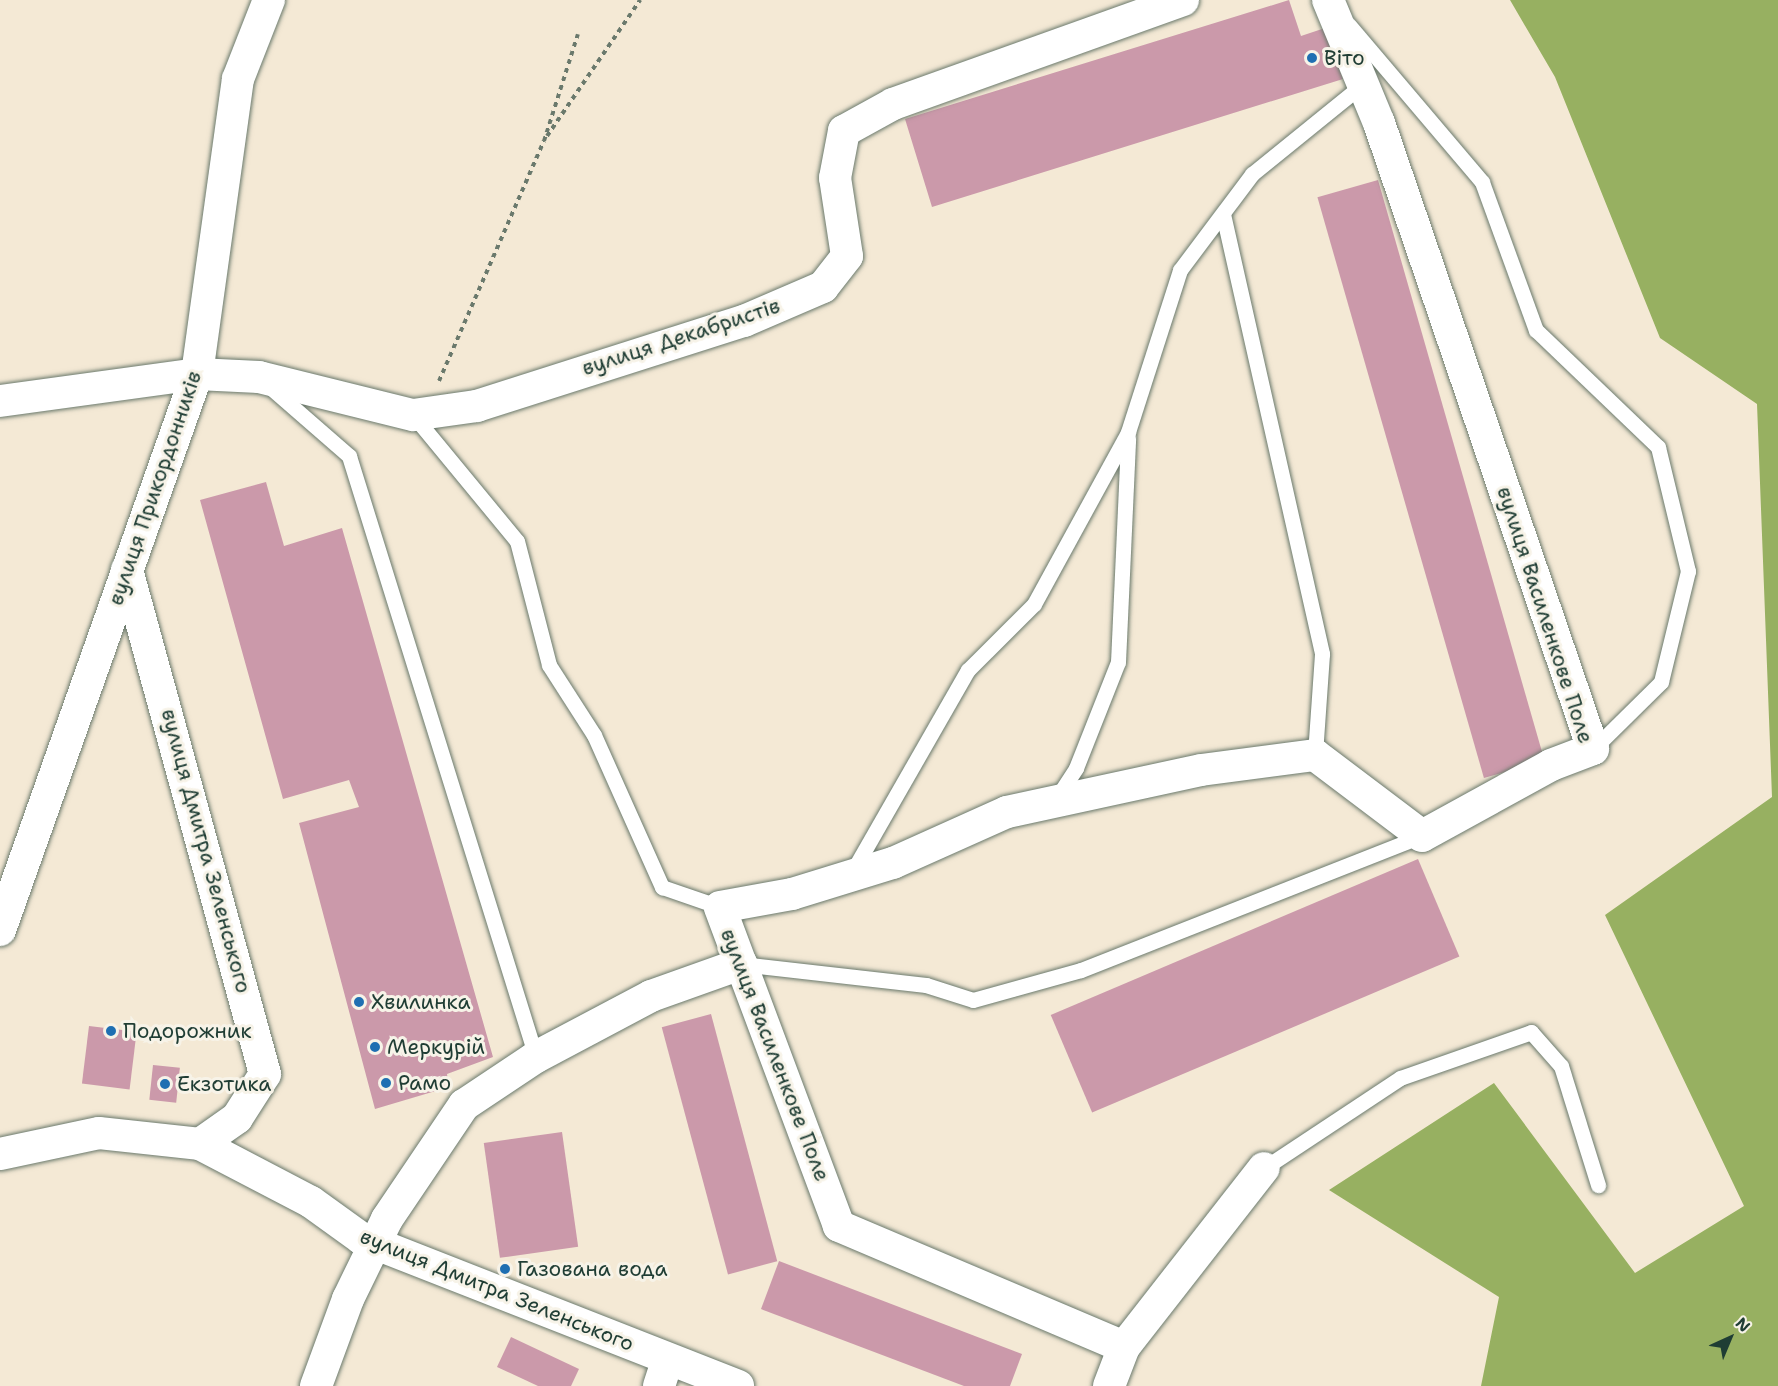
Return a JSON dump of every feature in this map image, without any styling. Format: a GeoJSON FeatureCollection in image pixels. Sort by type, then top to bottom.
{"type":"FeatureCollection","features":[{"type":"Feature","properties":{"kind":"street","name":"вулиця Прикордонників"},"geometry":{"type":"LineString","coordinates":[[0,930],[197,374],[238,79],[269,0]]}},
{"type":"Feature","properties":{"kind":"street","name":"вулиця Декабристів"},"geometry":{"type":"LineString","coordinates":[[0,401],[197,374],[259,377],[419,414],[477,406],[744,321],[823,287],[847,256],[835,178],[844,131],[893,104],[1184,0]]}},
{"type":"Feature","properties":{"kind":"street","name":"вулиця Василенкове Поле"},"geometry":{"type":"LineString","coordinates":[[1328,0],[1363,84],[1593,749],[1551,765],[1422,836]]}},
{"type":"Feature","properties":{"kind":"street","name":"вулиця Дмитра Зеленського"},"geometry":{"type":"LineString","coordinates":[[127,570],[265,1074],[237,1118],[200,1144]]}},
{"type":"Feature","properties":{"kind":"street","name":"вулиця Василенкове Поле"},"geometry":{"type":"LineString","coordinates":[[1124,1347],[839,1226],[720,908],[850,876],[1007,812],[1201,770],[1315,755]]}},
{"type":"Feature","properties":{"kind":"street"},"geometry":{"type":"LineString","coordinates":[[1315,755],[1422,836]]}},
{"type":"Feature","properties":{"kind":"street"},"geometry":{"type":"LineString","coordinates":[[316,1386],[375,1243],[464,1105],[536,1057],[651,996],[741,964]]}},
{"type":"Feature","properties":{"kind":"street","name":"вулиця Дмитра Зеленського"},"geometry":{"type":"LineString","coordinates":[[0,1154],[99,1133],[200,1144],[311,1202],[375,1243],[663,1372],[738,1386]]}},
{"type":"Feature","properties":{"kind":"street"},"geometry":{"type":"LineString","coordinates":[[1109,1386],[1124,1347],[1264,1168]]}},
{"type":"Feature","properties":{"kind":"lane"},"geometry":{"type":"LineString","coordinates":[[1328,0],[1482,182],[1536,330],[1658,447],[1688,571],[1661,682],[1593,749]]}},
{"type":"Feature","properties":{"kind":"lane"},"geometry":{"type":"LineString","coordinates":[[850,876],[968,670],[1035,604],[1128,432],[1180,270],[1252,174],[1363,84]]}},
{"type":"Feature","properties":{"kind":"lane"},"geometry":{"type":"LineString","coordinates":[[1223,214],[1322,654],[1315,755]]}},
{"type":"Feature","properties":{"kind":"lane"},"geometry":{"type":"LineString","coordinates":[[259,377],[350,456],[536,1057]]}},
{"type":"Feature","properties":{"kind":"lane"},"geometry":{"type":"LineString","coordinates":[[419,414],[517,542],[549,665],[594,735],[662,887],[720,908]]}},
{"type":"Feature","properties":{"kind":"lane"},"geometry":{"type":"LineString","coordinates":[[1054,802],[1076,768],[1118,662],[1128,432]]}},
{"type":"Feature","properties":{"kind":"lane"},"geometry":{"type":"LineString","coordinates":[[741,964],[804,967],[927,985],[973,1000],[1081,970],[1422,836]]}},
{"type":"Feature","properties":{"kind":"lane"},"geometry":{"type":"LineString","coordinates":[[1264,1168],[1400,1078],[1531,1032],[1561,1066],[1598,1185]]}},
{"type":"Feature","properties":{"kind":"path"},"geometry":{"type":"LineString","coordinates":[[544,141],[640,0]]}},
{"type":"Feature","properties":{"kind":"path"},"geometry":{"type":"LineString","coordinates":[[419,414],[544,141],[578,33]]}},
{"type":"Feature","properties":{"kind":"green space"},"geometry":{"type":"Polygon","coordinates":[[[1510,0],[1778,0],[1778,1386],[1481,1386],[1499,1297],[1329,1190],[1494,1083],[1635,1273],[1744,1206],[1605,915],[1772,797],[1757,404],[1660,338],[1555,77],[1510,0]]]}},
{"type":"Feature","properties":{"kind":"building"},"geometry":{"type":"Polygon","coordinates":[[[1289,0],[1301,36],[1325,28],[1343,79],[932,207],[905,119],[1289,0]]]}},
{"type":"Feature","properties":{"kind":"building"},"geometry":{"type":"Polygon","coordinates":[[[1378,180],[1544,761],[1484,778],[1317,197],[1378,180]]]}},
{"type":"Feature","properties":{"kind":"building"},"geometry":{"type":"Polygon","coordinates":[[[266,482],[284,546],[342,528],[493,1057],[447,1074],[449,1087],[375,1109],[299,823],[359,807],[349,780],[283,799],[200,500],[266,482]]]}},
{"type":"Feature","properties":{"kind":"building"},"geometry":{"type":"Polygon","coordinates":[[[1418,859],[1459,957],[1092,1112],[1051,1015],[1418,859]]]}},
{"type":"Feature","properties":{"kind":"building"},"geometry":{"type":"Polygon","coordinates":[[[711,1014],[777,1261],[728,1274],[662,1027],[711,1014]]]}},
{"type":"Feature","properties":{"kind":"building"},"geometry":{"type":"Polygon","coordinates":[[[89,1026],[137,1032],[130,1089],[82,1084],[89,1026]]]}},
{"type":"Feature","properties":{"kind":"building","name":"Екзотика"},"geometry":{"type":"Polygon","coordinates":[[[153,1065],[180,1068],[176,1103],[149,1100],[153,1065]]]}},
{"type":"Feature","properties":{"kind":"building"},"geometry":{"type":"Polygon","coordinates":[[[562,1132],[578,1247],[500,1258],[484,1143],[562,1132]]]}},
{"type":"Feature","properties":{"kind":"building"},"geometry":{"type":"Polygon","coordinates":[[[779,1261],[1022,1354],[1010,1386],[964,1386],[761,1309],[779,1261]]]}},
{"type":"Feature","properties":{"kind":"building"},"geometry":{"type":"Polygon","coordinates":[[[511,1337],[579,1369],[571,1386],[538,1386],[497,1367],[511,1337]]]}},
{"type":"Feature","properties":{"kind":"place","name":"Віто"},"geometry":{"type":"Point","coordinates":[1312,58]}},
{"type":"Feature","properties":{"kind":"place","name":"Хвилинка"},"geometry":{"type":"Point","coordinates":[359,1002]}},
{"type":"Feature","properties":{"kind":"place","name":"Подорожник"},"geometry":{"type":"Point","coordinates":[111,1031]}},
{"type":"Feature","properties":{"kind":"place","name":"Меркурій"},"geometry":{"type":"Point","coordinates":[375,1047]}},
{"type":"Feature","properties":{"kind":"place","name":"Рамо"},"geometry":{"type":"Point","coordinates":[386,1083]}},
{"type":"Feature","properties":{"kind":"place","name":"Екзотика"},"geometry":{"type":"Point","coordinates":[165,1084]}},
{"type":"Feature","properties":{"kind":"place","name":"Газована вода"},"geometry":{"type":"Point","coordinates":[505,1269]}}]}
